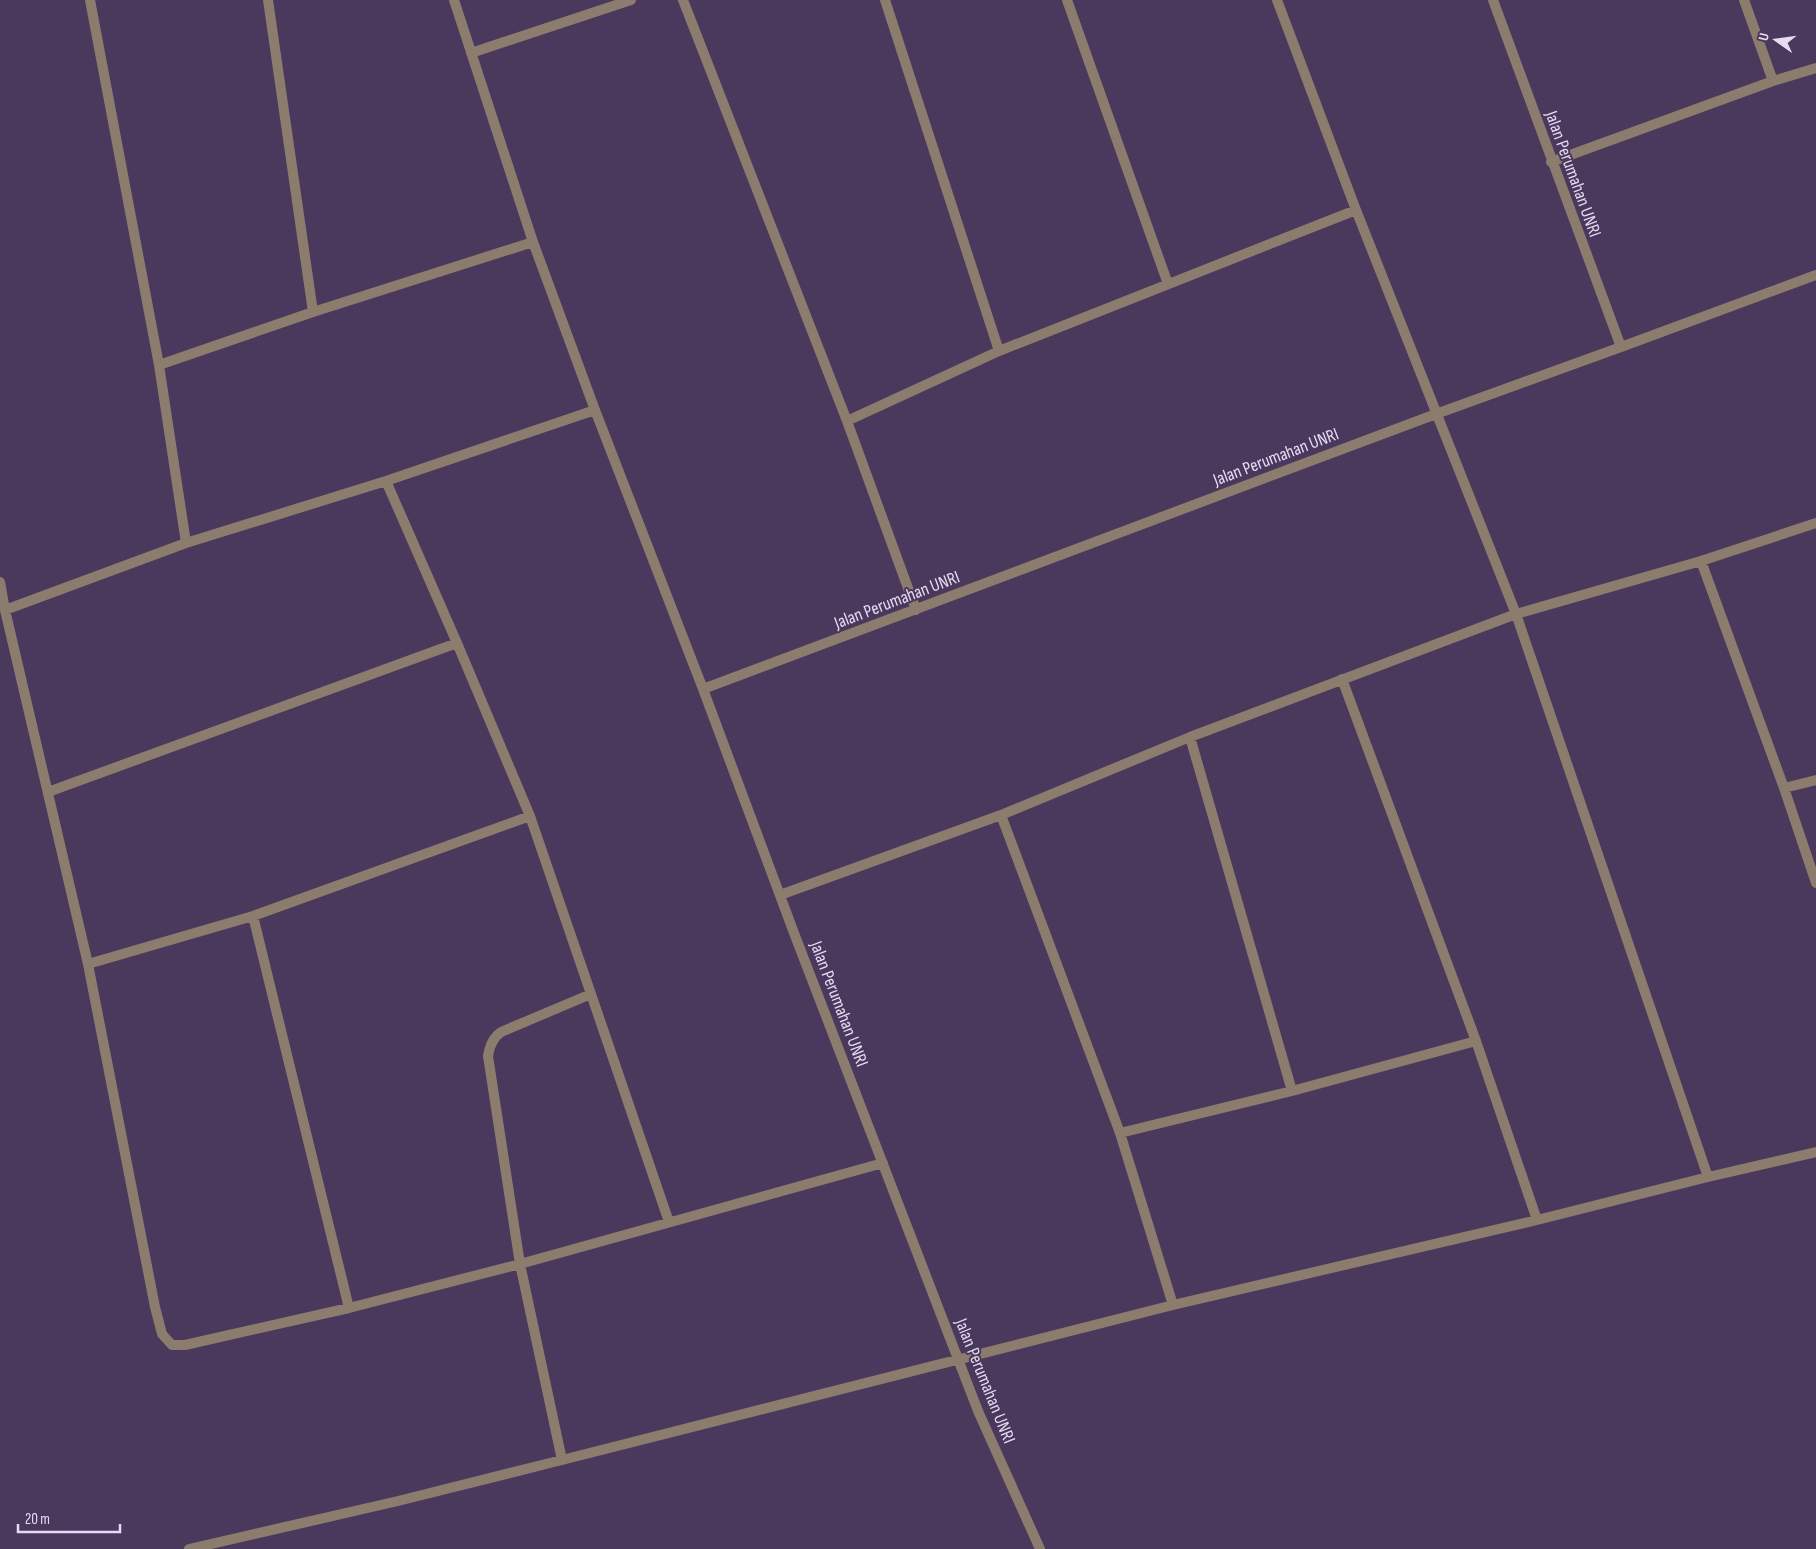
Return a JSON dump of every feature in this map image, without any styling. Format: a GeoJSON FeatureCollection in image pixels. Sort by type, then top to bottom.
{"type":"FeatureCollection","features":[{"type":"Feature","properties":{"kind":"street"},"geometry":{"type":"LineString","coordinates":[[90,0],[159,365],[186,543]]}},
{"type":"Feature","properties":{"kind":"street"},"geometry":{"type":"LineString","coordinates":[[268,0],[313,312]]}},
{"type":"Feature","properties":{"kind":"street"},"geometry":{"type":"LineString","coordinates":[[454,0],[533,242],[595,410],[704,689]]}},
{"type":"Feature","properties":{"kind":"street"},"geometry":{"type":"LineString","coordinates":[[471,53],[631,0]]}},
{"type":"Feature","properties":{"kind":"street"},"geometry":{"type":"LineString","coordinates":[[682,0],[847,421],[916,610]]}},
{"type":"Feature","properties":{"kind":"street"},"geometry":{"type":"LineString","coordinates":[[885,0],[999,351]]}},
{"type":"Feature","properties":{"kind":"street"},"geometry":{"type":"LineString","coordinates":[[1067,0],[1168,284]]}},
{"type":"Feature","properties":{"kind":"street"},"geometry":{"type":"LineString","coordinates":[[1277,0],[1356,210],[1516,614],[1708,1177]]}},
{"type":"Feature","properties":{"kind":"street","name":"Jalan Perumahan UNRI"},"geometry":{"type":"LineString","coordinates":[[1040,1549],[978,1411],[780,895],[704,689],[1436,414],[1621,347],[1551,162],[1493,0]]}},
{"type":"Feature","properties":{"kind":"street"},"geometry":{"type":"LineString","coordinates":[[1744,0],[1773,81]]}},
{"type":"Feature","properties":{"kind":"street"},"geometry":{"type":"LineString","coordinates":[[1551,162],[1773,81],[1816,68]]}},
{"type":"Feature","properties":{"kind":"street"},"geometry":{"type":"LineString","coordinates":[[847,421],[999,351],[1356,210]]}},
{"type":"Feature","properties":{"kind":"street"},"geometry":{"type":"LineString","coordinates":[[159,365],[313,312],[533,242]]}},
{"type":"Feature","properties":{"kind":"street"},"geometry":{"type":"LineString","coordinates":[[1621,347],[1816,276]]}},
{"type":"Feature","properties":{"kind":"street"},"geometry":{"type":"LineString","coordinates":[[5,610],[186,543],[386,481],[595,410]]}},
{"type":"Feature","properties":{"kind":"street"},"geometry":{"type":"LineString","coordinates":[[386,481],[530,816],[669,1222]]}},
{"type":"Feature","properties":{"kind":"street"},"geometry":{"type":"LineString","coordinates":[[780,895],[1001,815],[1190,736],[1516,614],[1702,561],[1816,523]]}},
{"type":"Feature","properties":{"kind":"street"},"geometry":{"type":"LineString","coordinates":[[1702,561],[1784,788],[1816,883]]}},
{"type":"Feature","properties":{"kind":"street"},"geometry":{"type":"LineString","coordinates":[[0,582],[88,964],[155,1307],[162,1334],[172,1345],[185,1345],[349,1308],[520,1264],[883,1163]]}},
{"type":"Feature","properties":{"kind":"street"},"geometry":{"type":"LineString","coordinates":[[48,792],[457,643]]}},
{"type":"Feature","properties":{"kind":"street"},"geometry":{"type":"LineString","coordinates":[[1342,679],[1476,1040],[1537,1220]]}},
{"type":"Feature","properties":{"kind":"street"},"geometry":{"type":"LineString","coordinates":[[1190,736],[1292,1091]]}},
{"type":"Feature","properties":{"kind":"street"},"geometry":{"type":"LineString","coordinates":[[1784,788],[1816,780]]}},
{"type":"Feature","properties":{"kind":"street"},"geometry":{"type":"LineString","coordinates":[[1001,815],[1120,1133],[1173,1305]]}},
{"type":"Feature","properties":{"kind":"street"},"geometry":{"type":"LineString","coordinates":[[88,964],[253,916],[530,816]]}},
{"type":"Feature","properties":{"kind":"street"},"geometry":{"type":"LineString","coordinates":[[253,916],[349,1308]]}},
{"type":"Feature","properties":{"kind":"street"},"geometry":{"type":"LineString","coordinates":[[562,1460],[520,1264],[488,1056],[490,1047],[496,1036],[501,1032],[591,994]]}},
{"type":"Feature","properties":{"kind":"street"},"geometry":{"type":"LineString","coordinates":[[1120,1133],[1292,1091],[1476,1040]]}},
{"type":"Feature","properties":{"kind":"street"},"geometry":{"type":"LineString","coordinates":[[189,1549],[398,1501],[1173,1305],[1537,1220],[1816,1152]]}}]}
